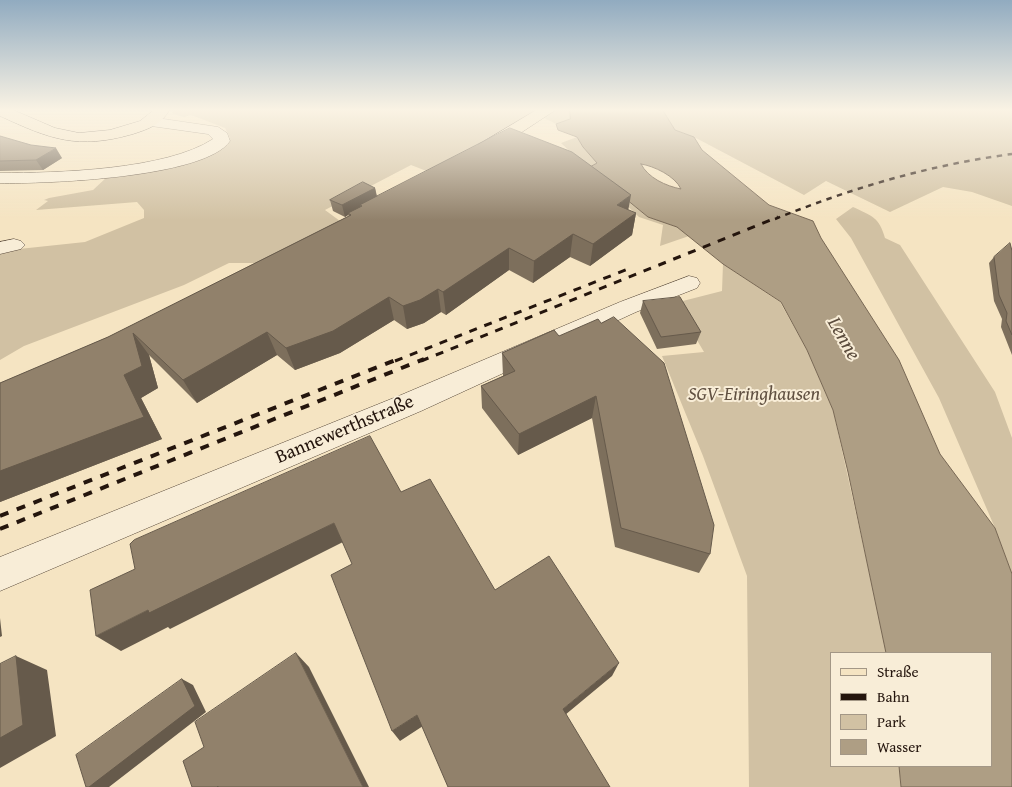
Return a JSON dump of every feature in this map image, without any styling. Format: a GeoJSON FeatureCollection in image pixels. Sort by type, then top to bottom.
{"type":"FeatureCollection","features":[{"type":"Feature","properties":{"kind":"main road"},"geometry":{"type":"LineString","coordinates":[[468,159],[490,146]]}},
{"type":"Feature","properties":{"kind":"street"},"geometry":{"type":"LineString","coordinates":[[0,178],[66,176],[124,170],[198,155],[217,146]]}},
{"type":"Feature","properties":{"kind":"street","name":"Bannewerthstraße"},"geometry":{"type":"LineString","coordinates":[[0,574],[411,403],[628,307],[689,283]]}},
{"type":"Feature","properties":{"kind":"green space"},"geometry":{"type":"Polygon","coordinates":[[[216,146],[477,146],[429,172],[411,165],[325,210],[340,221],[265,263],[229,263],[184,285],[24,346],[0,360],[0,251],[85,242],[144,218],[144,210],[137,202],[36,210],[48,201],[44,200],[49,198],[93,190],[108,176],[216,146]]]}},
{"type":"Feature","properties":{"kind":"green space"},"geometry":{"type":"Polygon","coordinates":[[[564,146],[582,146],[597,163],[588,168],[648,217],[677,227],[689,236],[660,246],[663,225],[639,217],[564,146]]]}},
{"type":"Feature","properties":{"kind":"green space"},"geometry":{"type":"Polygon","coordinates":[[[711,146],[1012,146],[1012,206],[972,192],[943,187],[890,212],[826,181],[804,195],[711,146]]]}},
{"type":"Feature","properties":{"kind":"green space"},"geometry":{"type":"Polygon","coordinates":[[[853,207],[874,218],[883,231],[885,238],[900,245],[995,392],[1012,438],[1012,574],[995,528],[939,398],[851,238],[836,219],[853,207]]]}},
{"type":"Feature","properties":{"kind":"green space","name":"SGV-Eiringhausen"},"geometry":{"type":"Polygon","coordinates":[[[723,264],[780,302],[807,350],[833,410],[886,652],[830,652],[830,767],[899,767],[901,787],[749,787],[747,576],[703,456],[662,356],[704,352],[675,303],[722,291],[723,264]]]}},
{"type":"Feature","properties":{"kind":"water","name":"Lenne"},"geometry":{"type":"Polygon","coordinates":[[[699,146],[702,150],[769,205],[813,221],[821,238],[899,360],[940,454],[995,528],[1012,574],[1012,787],[901,787],[899,767],[992,767],[992,652],[886,652],[833,410],[807,350],[781,302],[723,264],[677,227],[648,217],[588,168],[597,163],[583,147],[699,146]],[[641,164],[653,177],[669,186],[681,189],[674,180],[658,169],[641,164]]]}},
{"type":"Feature","properties":{"kind":"building"},"geometry":{"type":"Polygon","coordinates":[[[0,146],[37,146],[56,148],[36,160],[0,161],[0,146]]]}},
{"type":"Feature","properties":{"kind":"building"},"geometry":{"type":"Polygon","coordinates":[[[475,146],[556,146],[572,152],[631,195],[617,205],[636,213],[593,244],[573,234],[534,261],[509,248],[443,292],[438,289],[420,300],[403,306],[389,297],[333,331],[286,348],[267,332],[183,380],[133,333],[142,366],[124,375],[144,417],[0,471],[0,383],[108,337],[351,215],[348,213],[362,206],[360,205],[475,146]]]}},
{"type":"Feature","properties":{"kind":"building"},"geometry":{"type":"Polygon","coordinates":[[[363,182],[375,188],[342,205],[330,200],[363,182]]]}},
{"type":"Feature","properties":{"kind":"building"},"geometry":{"type":"Polygon","coordinates":[[[1010,243],[1012,251],[1012,335],[1006,321],[1007,313],[999,295],[994,257],[1010,243]]]}},
{"type":"Feature","properties":{"kind":"building"},"geometry":{"type":"Polygon","coordinates":[[[680,297],[701,332],[661,337],[643,301],[680,297]]]}},
{"type":"Feature","properties":{"kind":"building"},"geometry":{"type":"Polygon","coordinates":[[[614,317],[664,363],[714,525],[710,554],[621,528],[596,396],[519,434],[481,386],[515,371],[502,353],[554,330],[559,336],[598,319],[601,323],[614,317]]]}},
{"type":"Feature","properties":{"kind":"building"},"geometry":{"type":"Polygon","coordinates":[[[370,436],[401,492],[430,479],[495,590],[549,556],[619,663],[563,709],[610,787],[448,787],[417,715],[392,731],[331,575],[352,564],[334,523],[149,613],[148,610],[96,636],[90,590],[135,569],[130,544],[134,540],[370,436]]]}},
{"type":"Feature","properties":{"kind":"building"},"geometry":{"type":"Polygon","coordinates":[[[296,653],[363,787],[192,787],[183,761],[204,747],[195,722],[296,653]]]}},
{"type":"Feature","properties":{"kind":"building"},"geometry":{"type":"Polygon","coordinates":[[[16,656],[23,725],[0,738],[0,664],[16,656]]]}},
{"type":"Feature","properties":{"kind":"building"},"geometry":{"type":"Polygon","coordinates":[[[182,679],[195,706],[89,787],[86,787],[76,755],[182,679]]]}},
{"type":"Feature","properties":{"kind":"railway"},"geometry":{"type":"LineString","coordinates":[[775,219],[833,197],[891,179],[951,164],[1012,154]]}},
{"type":"Feature","properties":{"kind":"railway"},"geometry":{"type":"LineString","coordinates":[[421,361],[778,217]]}},
{"type":"Feature","properties":{"kind":"railway"},"geometry":{"type":"LineString","coordinates":[[395,361],[633,267]]}},
{"type":"Feature","properties":{"kind":"railway"},"geometry":{"type":"LineString","coordinates":[[0,516],[398,359]]}},
{"type":"Feature","properties":{"kind":"railway"},"geometry":{"type":"LineString","coordinates":[[0,529],[424,359]]}}]}
